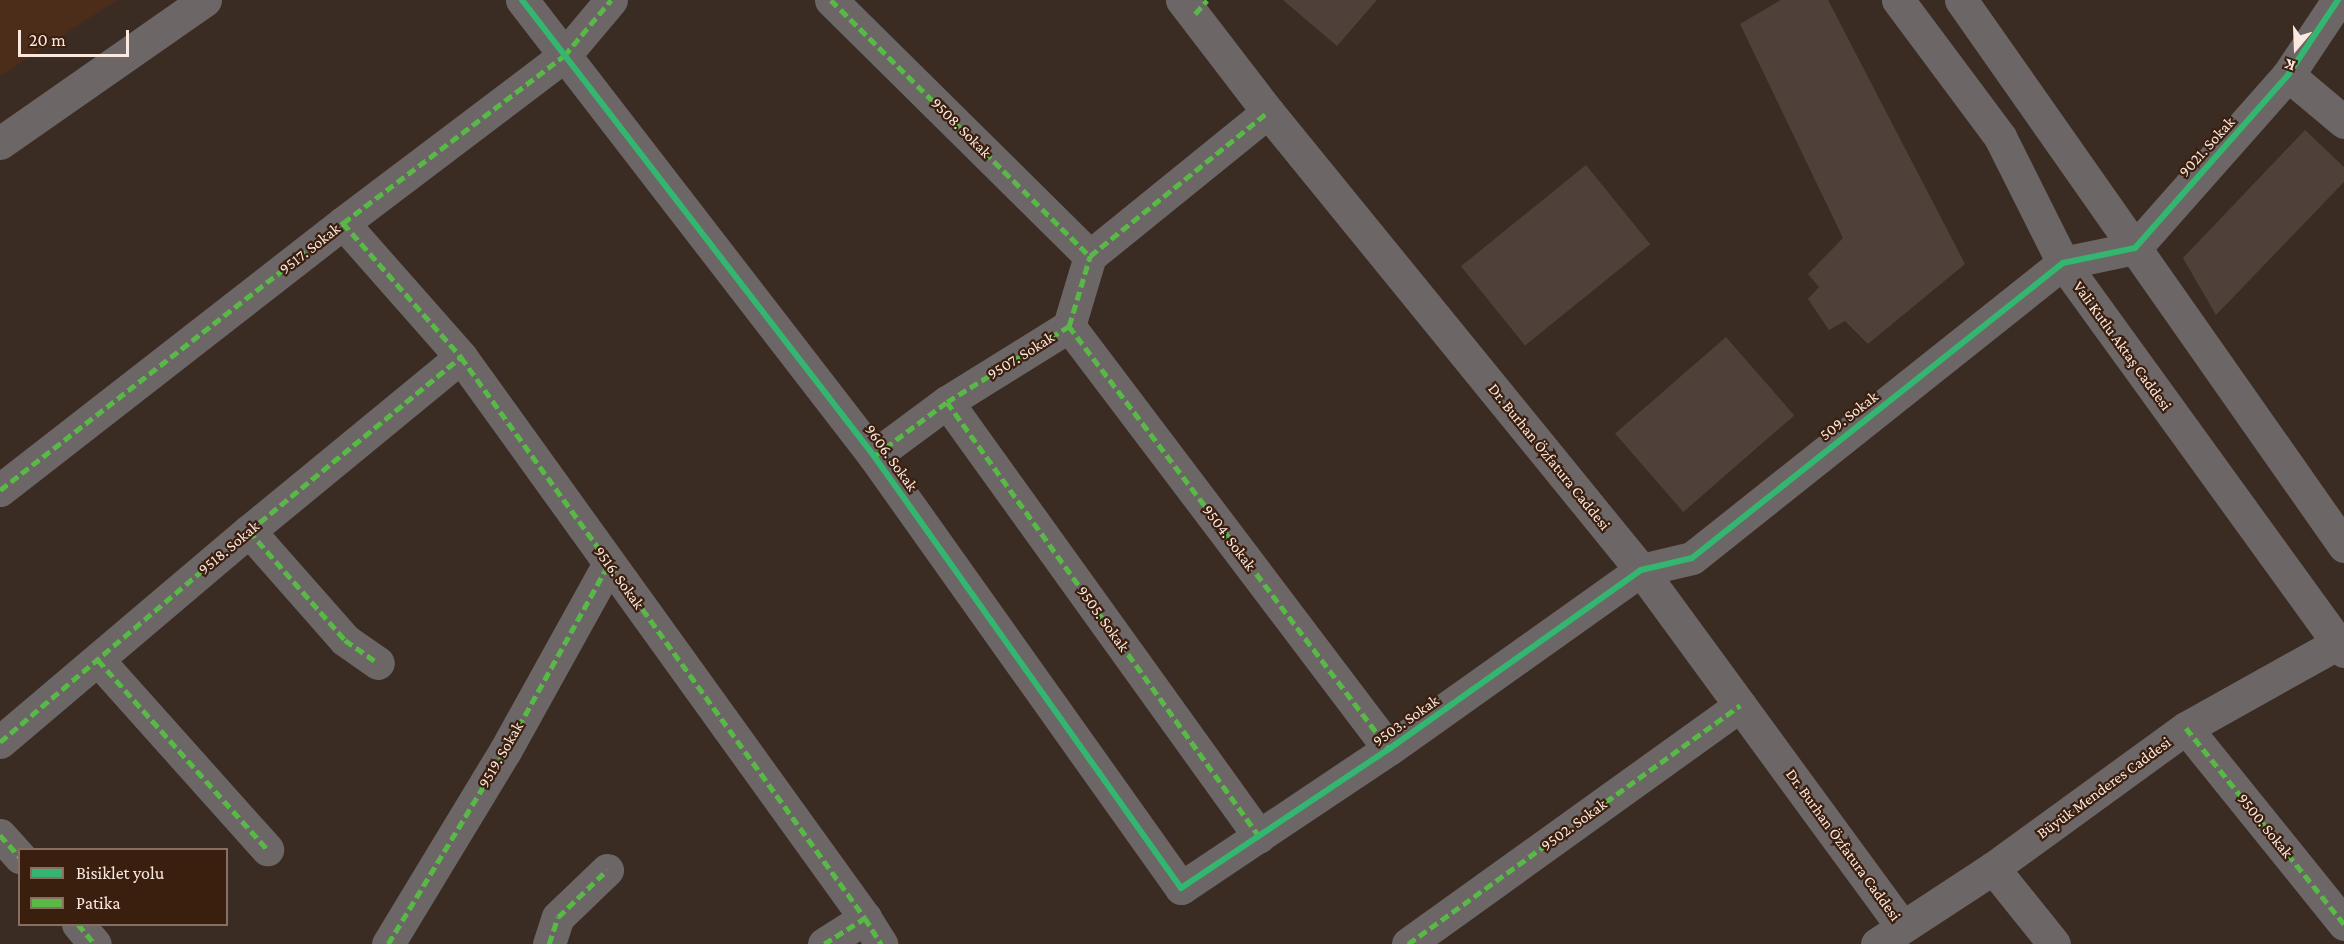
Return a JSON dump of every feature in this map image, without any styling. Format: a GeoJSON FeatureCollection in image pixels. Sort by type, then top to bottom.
{"type":"FeatureCollection","features":[{"type":"Feature","properties":{"kind":"street"},"geometry":{"type":"LineString","coordinates":[[0,143],[205,0]]}},
{"type":"Feature","properties":{"kind":"street","name":"9606. Sokak"},"geometry":{"type":"LineString","coordinates":[[522,0],[874,456],[1181,888]]}},
{"type":"Feature","properties":{"kind":"street","name":"9517. Sokak"},"geometry":{"type":"LineString","coordinates":[[0,490],[343,223],[564,56],[611,0]]}},
{"type":"Feature","properties":{"kind":"street","name":"9508. Sokak"},"geometry":{"type":"LineString","coordinates":[[831,0],[1090,256]]}},
{"type":"Feature","properties":{"kind":"street","name":"Vali Kutlu Aktaş Caddesi"},"geometry":{"type":"LineString","coordinates":[[1898,0],[2000,137],[2063,263],[2341,647]]}},
{"type":"Feature","properties":{"kind":"street"},"geometry":{"type":"LineString","coordinates":[[1961,0],[2344,546]]}},
{"type":"Feature","properties":{"kind":"street","name":"9021. Sokak"},"geometry":{"type":"LineString","coordinates":[[2135,248],[2288,75],[2338,0]]}},
{"type":"Feature","properties":{"kind":"street","name":"Dr. Burhan Özfatura Caddesi"},"geometry":{"type":"LineString","coordinates":[[1195,5],[1268,112],[1641,570],[1740,705],[1890,935]]}},
{"type":"Feature","properties":{"kind":"street"},"geometry":{"type":"LineString","coordinates":[[2288,75],[2344,122]]}},
{"type":"Feature","properties":{"kind":"street"},"geometry":{"type":"LineString","coordinates":[[1090,256],[1268,112]]}},
{"type":"Feature","properties":{"kind":"street","name":"9516. Sokak"},"geometry":{"type":"LineString","coordinates":[[343,223],[461,357],[873,931]]}},
{"type":"Feature","properties":{"kind":"street"},"geometry":{"type":"LineString","coordinates":[[2063,263],[2135,248]]}},
{"type":"Feature","properties":{"kind":"street","name":"9507. Sokak"},"geometry":{"type":"LineString","coordinates":[[874,456],[947,402],[1069,326],[1090,256]]}},
{"type":"Feature","properties":{"kind":"street","name":"509. Sokak"},"geometry":{"type":"LineString","coordinates":[[1641,570],[1692,558],[2063,263]]}},
{"type":"Feature","properties":{"kind":"street","name":"9504. Sokak"},"geometry":{"type":"LineString","coordinates":[[1069,326],[1389,749]]}},
{"type":"Feature","properties":{"kind":"street","name":"9518. Sokak"},"geometry":{"type":"LineString","coordinates":[[0,742],[249,531],[461,357]]}},
{"type":"Feature","properties":{"kind":"street","name":"9505. Sokak"},"geometry":{"type":"LineString","coordinates":[[947,402],[1259,836]]}},
{"type":"Feature","properties":{"kind":"street"},"geometry":{"type":"LineString","coordinates":[[249,531],[345,640],[378,663]]}},
{"type":"Feature","properties":{"kind":"street","name":"9519. Sokak"},"geometry":{"type":"LineString","coordinates":[[388,944],[505,751],[609,563]]}},
{"type":"Feature","properties":{"kind":"street","name":"9503. Sokak"},"geometry":{"type":"LineString","coordinates":[[1181,888],[1389,749],[1641,570]]}},
{"type":"Feature","properties":{"kind":"street","name":"Büyük Menderes Caddesi"},"geometry":{"type":"LineString","coordinates":[[1890,935],[1993,868],[2186,728],[2341,647]]}},
{"type":"Feature","properties":{"kind":"street"},"geometry":{"type":"LineString","coordinates":[[98,660],[267,849]]}},
{"type":"Feature","properties":{"kind":"street","name":"9502. Sokak"},"geometry":{"type":"LineString","coordinates":[[1408,944],[1740,705]]}},
{"type":"Feature","properties":{"kind":"street","name":"9500. Sokak"},"geometry":{"type":"LineString","coordinates":[[2186,728],[2344,924]]}},
{"type":"Feature","properties":{"kind":"street"},"geometry":{"type":"LineString","coordinates":[[0,835],[18,855]]}},
{"type":"Feature","properties":{"kind":"street"},"geometry":{"type":"LineString","coordinates":[[1993,868],[2054,944]]}},
{"type":"Feature","properties":{"kind":"street"},"geometry":{"type":"LineString","coordinates":[[549,944],[558,917],[607,870]]}},
{"type":"Feature","properties":{"kind":"street"},"geometry":{"type":"LineString","coordinates":[[80,926],[95,944]]}},
{"type":"Feature","properties":{"kind":"street"},"geometry":{"type":"LineString","coordinates":[[824,944],[873,931]]}},
{"type":"Feature","properties":{"kind":"shaded area"},"geometry":{"type":"Polygon","coordinates":[[[0,0],[117,0],[0,76],[0,0]]]}},
{"type":"Feature","properties":{"kind":"building"},"geometry":{"type":"Polygon","coordinates":[[[1283,0],[1377,0],[1337,46],[1283,0]]]}},
{"type":"Feature","properties":{"kind":"building"},"geometry":{"type":"Polygon","coordinates":[[[1781,0],[1828,0],[1965,264],[1868,344],[1845,321],[1829,330],[1808,299],[1819,287],[1808,274],[1843,238],[1740,24],[1781,0]]]}},
{"type":"Feature","properties":{"kind":"building"},"geometry":{"type":"Polygon","coordinates":[[[2305,130],[2344,167],[2344,182],[2216,315],[2183,258],[2305,130]]]}},
{"type":"Feature","properties":{"kind":"building"},"geometry":{"type":"Polygon","coordinates":[[[1586,165],[1650,244],[1525,346],[1461,266],[1586,165]]]}},
{"type":"Feature","properties":{"kind":"building"},"geometry":{"type":"Polygon","coordinates":[[[1726,337],[1794,415],[1683,512],[1615,433],[1726,337]]]}},
{"type":"Feature","properties":{"kind":"marked path"},"geometry":{"type":"LineString","coordinates":[[0,490],[343,223],[564,56],[611,0]]}},
{"type":"Feature","properties":{"kind":"marked path"},"geometry":{"type":"LineString","coordinates":[[831,0],[1090,256]]}},
{"type":"Feature","properties":{"kind":"marked path"},"geometry":{"type":"LineString","coordinates":[[1195,14],[1207,0]]}},
{"type":"Feature","properties":{"kind":"marked path"},"geometry":{"type":"LineString","coordinates":[[874,456],[947,402],[1069,326],[1090,256],[1268,112]]}},
{"type":"Feature","properties":{"kind":"marked path"},"geometry":{"type":"LineString","coordinates":[[343,223],[461,357],[865,918],[881,944]]}},
{"type":"Feature","properties":{"kind":"marked path"},"geometry":{"type":"LineString","coordinates":[[1069,326],[1389,749]]}},
{"type":"Feature","properties":{"kind":"marked path"},"geometry":{"type":"LineString","coordinates":[[0,742],[249,531],[461,357]]}},
{"type":"Feature","properties":{"kind":"marked path"},"geometry":{"type":"LineString","coordinates":[[947,402],[1259,836]]}},
{"type":"Feature","properties":{"kind":"marked path"},"geometry":{"type":"LineString","coordinates":[[249,531],[345,640],[378,663]]}},
{"type":"Feature","properties":{"kind":"marked path"},"geometry":{"type":"LineString","coordinates":[[388,944],[505,751],[609,563]]}},
{"type":"Feature","properties":{"kind":"marked path"},"geometry":{"type":"LineString","coordinates":[[98,660],[267,849]]}},
{"type":"Feature","properties":{"kind":"marked path"},"geometry":{"type":"LineString","coordinates":[[1408,944],[1740,705]]}},
{"type":"Feature","properties":{"kind":"marked path"},"geometry":{"type":"LineString","coordinates":[[2186,728],[2344,924]]}},
{"type":"Feature","properties":{"kind":"marked path"},"geometry":{"type":"LineString","coordinates":[[0,835],[18,855]]}},
{"type":"Feature","properties":{"kind":"marked path"},"geometry":{"type":"LineString","coordinates":[[549,944],[558,917],[607,870]]}},
{"type":"Feature","properties":{"kind":"marked path"},"geometry":{"type":"LineString","coordinates":[[824,944],[865,918]]}},
{"type":"Feature","properties":{"kind":"marked path"},"geometry":{"type":"LineString","coordinates":[[80,926],[95,944]]}},
{"type":"Feature","properties":{"kind":"cycle path"},"geometry":{"type":"LineString","coordinates":[[522,0],[874,456],[1181,888],[1389,749],[1641,570],[1692,558],[2063,263],[2135,248],[2288,75],[2338,0]]}}]}
